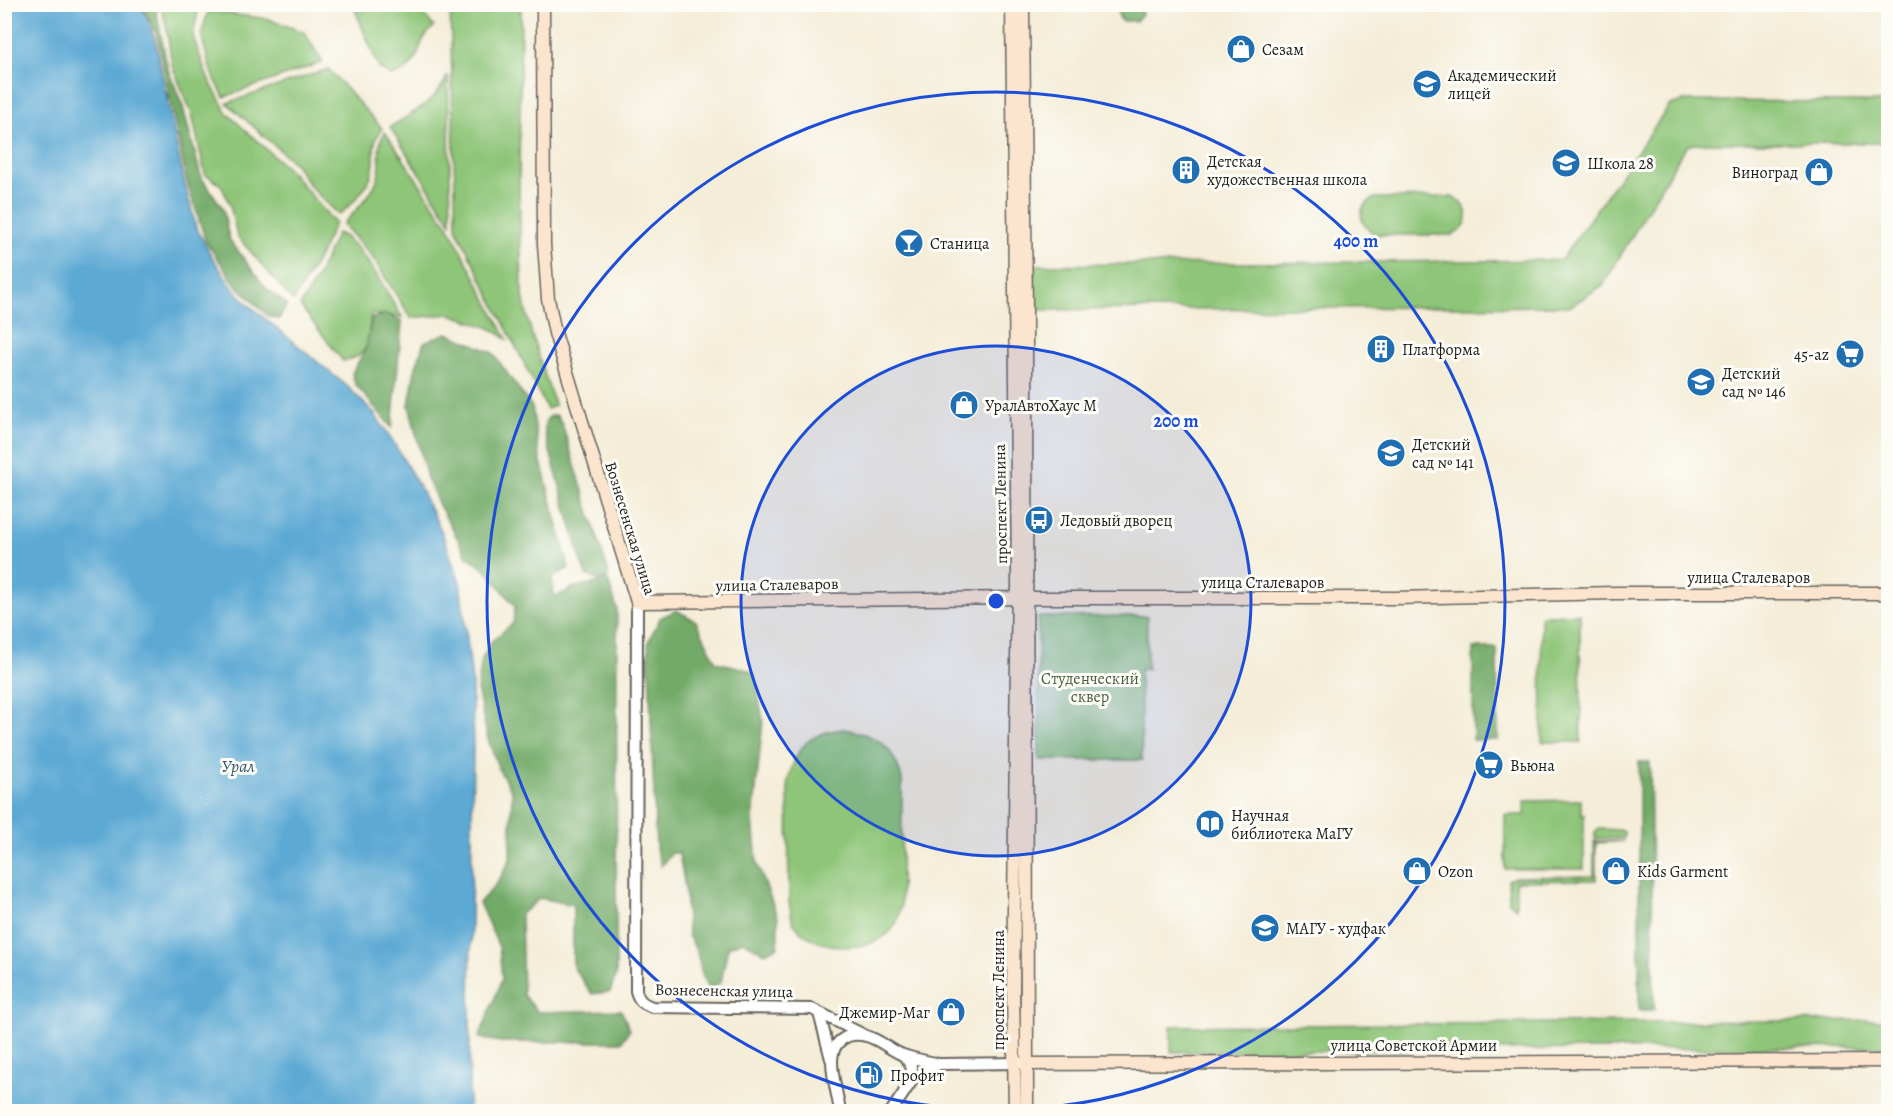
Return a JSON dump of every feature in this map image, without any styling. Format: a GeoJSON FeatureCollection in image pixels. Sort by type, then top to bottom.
{"type":"FeatureCollection","features":[{"type":"Feature","properties":{"kind":"main road","name":"Вознесенская улица"},"geometry":{"type":"LineString","coordinates":[[543,4],[544,244],[548,299],[555,333],[637,602]]}},
{"type":"Feature","properties":{"kind":"main road","name":"проспект Ленина"},"geometry":{"type":"LineString","coordinates":[[1012,4],[1022,598]]}},
{"type":"Feature","properties":{"kind":"main road","name":"проспект Ленина"},"geometry":{"type":"LineString","coordinates":[[1015,1112],[1021,1063],[1023,4]]}},
{"type":"Feature","properties":{"kind":"main road","name":"улица Сталеваров"},"geometry":{"type":"LineString","coordinates":[[637,602],[1022,598],[1386,598],[1615,593],[1888,593]]}},
{"type":"Feature","properties":{"kind":"main road","name":"улица Советской Армии"},"geometry":{"type":"LineString","coordinates":[[1021,1063],[1888,1061]]}},
{"type":"Feature","properties":{"kind":"main road","name":"проспект Ленина"},"geometry":{"type":"LineString","coordinates":[[1021,1063],[1027,1112]]}},
{"type":"Feature","properties":{"kind":"street","name":"Вознесенская улица"},"geometry":{"type":"LineString","coordinates":[[637,602],[636,991],[638,999],[652,1006],[816,1011]]}},
{"type":"Feature","properties":{"kind":"street"},"geometry":{"type":"LineString","coordinates":[[816,1011],[903,1055],[939,1064]]}},
{"type":"Feature","properties":{"kind":"street"},"geometry":{"type":"LineString","coordinates":[[816,1011],[831,1062],[840,1112]]}},
{"type":"Feature","properties":{"kind":"street"},"geometry":{"type":"LineString","coordinates":[[831,1062],[836,1043],[844,1037],[866,1036]]}},
{"type":"Feature","properties":{"kind":"street"},"geometry":{"type":"LineString","coordinates":[[903,1055],[910,1062],[913,1079]]}},
{"type":"Feature","properties":{"kind":"street","name":"улица Советской Армии"},"geometry":{"type":"LineString","coordinates":[[939,1064],[1021,1063]]}},
{"type":"Feature","properties":{"kind":"street"},"geometry":{"type":"LineString","coordinates":[[891,1112],[913,1079],[939,1064]]}},
{"type":"Feature","properties":{"kind":"green space"},"geometry":{"type":"Polygon","coordinates":[[[1118,4],[1140,5],[1142,14],[1136,21],[1121,21],[1118,4]]]}},
{"type":"Feature","properties":{"kind":"green space"},"geometry":{"type":"Polygon","coordinates":[[[142,5],[155,5],[168,69],[183,107],[201,177],[223,208],[229,239],[266,288],[287,305],[279,319],[268,316],[236,285],[206,242],[187,182],[156,32],[142,5]]]}},
{"type":"Feature","properties":{"kind":"green space"},"geometry":{"type":"Polygon","coordinates":[[[160,5],[199,6],[193,36],[207,76],[227,113],[291,172],[335,223],[318,259],[293,301],[237,236],[230,205],[221,185],[205,174],[192,114],[172,65],[166,24],[160,5]]]}},
{"type":"Feature","properties":{"kind":"green space"},"geometry":{"type":"Polygon","coordinates":[[[353,5],[417,5],[434,27],[423,40],[415,61],[410,67],[390,76],[379,68],[353,5]]]}},
{"type":"Feature","properties":{"kind":"green space"},"geometry":{"type":"Polygon","coordinates":[[[450,5],[521,5],[519,187],[522,288],[531,333],[555,406],[547,409],[456,228],[450,5]]]}},
{"type":"Feature","properties":{"kind":"green space"},"geometry":{"type":"Polygon","coordinates":[[[208,11],[268,19],[304,32],[323,62],[224,97],[211,71],[201,35],[208,11]]]}},
{"type":"Feature","properties":{"kind":"green space"},"geometry":{"type":"Polygon","coordinates":[[[328,69],[382,128],[374,144],[371,176],[364,189],[339,215],[311,187],[295,164],[227,103],[328,69]]]}},
{"type":"Feature","properties":{"kind":"green space"},"geometry":{"type":"Polygon","coordinates":[[[448,75],[451,223],[390,127],[431,99],[448,75]]]}},
{"type":"Feature","properties":{"kind":"green space"},"geometry":{"type":"Polygon","coordinates":[[[1683,101],[1888,102],[1888,143],[1702,143],[1689,145],[1682,152],[1603,285],[1571,306],[1035,310],[1031,306],[1031,273],[1032,269],[1038,265],[1561,260],[1670,105],[1683,101]]]}},
{"type":"Feature","properties":{"kind":"green space"},"geometry":{"type":"Polygon","coordinates":[[[385,132],[450,229],[507,339],[490,328],[450,314],[411,318],[373,258],[343,224],[374,187],[380,168],[380,142],[385,132]]]}},
{"type":"Feature","properties":{"kind":"green space"},"geometry":{"type":"Polygon","coordinates":[[[1452,197],[1463,206],[1467,216],[1463,226],[1452,235],[1376,235],[1362,221],[1364,206],[1375,198],[1452,197]]]}},
{"type":"Feature","properties":{"kind":"green space"},"geometry":{"type":"Polygon","coordinates":[[[337,233],[355,246],[364,257],[402,317],[371,314],[364,351],[352,359],[343,361],[300,306],[317,277],[337,233]]]}},
{"type":"Feature","properties":{"kind":"green space"},"geometry":{"type":"Polygon","coordinates":[[[387,314],[402,322],[392,428],[355,384],[352,373],[366,348],[372,318],[387,314]]]}},
{"type":"Feature","properties":{"kind":"green space"},"geometry":{"type":"Polygon","coordinates":[[[447,333],[492,352],[532,407],[540,458],[569,568],[552,578],[555,597],[573,588],[608,580],[617,609],[616,975],[610,992],[592,994],[573,967],[573,905],[540,898],[521,914],[523,995],[538,1012],[621,1010],[630,1030],[621,1042],[500,1042],[479,1038],[502,979],[499,947],[479,903],[498,882],[510,860],[512,791],[499,770],[488,739],[477,689],[482,659],[492,641],[513,623],[515,606],[486,570],[467,556],[427,478],[409,405],[415,370],[424,342],[447,333]]]}},
{"type":"Feature","properties":{"kind":"green space"},"geometry":{"type":"Polygon","coordinates":[[[556,415],[562,424],[609,574],[607,578],[598,580],[586,575],[582,564],[545,434],[545,422],[549,417],[556,415]]]}},
{"type":"Feature","properties":{"kind":"green space"},"geometry":{"type":"Polygon","coordinates":[[[676,610],[696,621],[716,662],[754,673],[763,720],[753,819],[757,863],[778,918],[778,947],[765,953],[743,941],[728,947],[721,982],[709,990],[702,974],[697,952],[688,935],[685,888],[679,853],[672,853],[661,866],[656,849],[648,642],[660,618],[676,610]]]}},
{"type":"Feature","properties":{"kind":"green space"},"geometry":{"type":"Polygon","coordinates":[[[1580,614],[1581,742],[1542,742],[1541,615],[1580,614]]]}},
{"type":"Feature","properties":{"kind":"green space","name":"Студенческий сквер"},"geometry":{"type":"Polygon","coordinates":[[[1147,616],[1147,669],[1140,670],[1142,760],[1039,760],[1038,617],[1147,616]]]}},
{"type":"Feature","properties":{"kind":"green space"},"geometry":{"type":"Polygon","coordinates":[[[1473,648],[1497,648],[1498,740],[1473,740],[1473,648]]]}},
{"type":"Feature","properties":{"kind":"green space"},"geometry":{"type":"Polygon","coordinates":[[[843,729],[866,734],[882,743],[893,757],[902,779],[901,906],[897,922],[887,935],[874,942],[844,947],[814,940],[802,932],[792,920],[789,904],[788,781],[795,759],[805,744],[821,734],[843,729]]]}},
{"type":"Feature","properties":{"kind":"green space"},"geometry":{"type":"Polygon","coordinates":[[[1639,762],[1650,762],[1654,1010],[1639,1010],[1639,762]]]}},
{"type":"Feature","properties":{"kind":"green space"},"geometry":{"type":"Polygon","coordinates":[[[1581,800],[1581,814],[1584,814],[1584,869],[1505,869],[1505,815],[1525,815],[1525,801],[1581,800]]]}},
{"type":"Feature","properties":{"kind":"green space"},"geometry":{"type":"Polygon","coordinates":[[[1598,829],[1620,830],[1624,832],[1624,838],[1595,838],[1595,832],[1598,829]]]}},
{"type":"Feature","properties":{"kind":"green space"},"geometry":{"type":"Polygon","coordinates":[[[1594,841],[1624,841],[1596,843],[1596,880],[1516,881],[1516,908],[1509,902],[1508,880],[1515,877],[1594,876],[1594,841]]]}},
{"type":"Feature","properties":{"kind":"green space"},"geometry":{"type":"Polygon","coordinates":[[[1888,1020],[1888,1047],[1171,1052],[1171,1026],[1888,1020]]]}},
{"type":"Feature","properties":{"kind":"water","name":"Урал"},"geometry":{"type":"Polygon","coordinates":[[[5,4],[140,5],[155,40],[184,181],[196,227],[212,257],[232,287],[249,305],[348,387],[373,412],[419,486],[441,530],[460,582],[472,680],[469,1111],[5,1111],[5,4]]]}},
{"type":"Feature","properties":{"kind":"place","name":"Сезам"},"geometry":{"type":"Point","coordinates":[1241,49]}},
{"type":"Feature","properties":{"kind":"place","name":"Академический лицей"},"geometry":{"type":"Point","coordinates":[1427,84]}},
{"type":"Feature","properties":{"kind":"place","name":"Школа 28"},"geometry":{"type":"Point","coordinates":[1566,163]}},
{"type":"Feature","properties":{"kind":"place","name":"Детская художественная школа"},"geometry":{"type":"Point","coordinates":[1186,170]}},
{"type":"Feature","properties":{"kind":"place","name":"Виноград"},"geometry":{"type":"Point","coordinates":[1819,172]}},
{"type":"Feature","properties":{"kind":"place","name":"Станица"},"geometry":{"type":"Point","coordinates":[909,243]}},
{"type":"Feature","properties":{"kind":"place","name":"Платформа"},"geometry":{"type":"Point","coordinates":[1381,349]}},
{"type":"Feature","properties":{"kind":"place","name":"45-az"},"geometry":{"type":"Point","coordinates":[1850,354]}},
{"type":"Feature","properties":{"kind":"place","name":"Детский сад № 146"},"geometry":{"type":"Point","coordinates":[1701,382]}},
{"type":"Feature","properties":{"kind":"place","name":"УралАвтоХаус М"},"geometry":{"type":"Point","coordinates":[964,405]}},
{"type":"Feature","properties":{"kind":"place","name":"Детский сад № 141"},"geometry":{"type":"Point","coordinates":[1391,453]}},
{"type":"Feature","properties":{"kind":"place","name":"Ледовый дворец"},"geometry":{"type":"Point","coordinates":[1039,520]}},
{"type":"Feature","properties":{"kind":"place","name":"Вьюна"},"geometry":{"type":"Point","coordinates":[1489,765]}},
{"type":"Feature","properties":{"kind":"place","name":"Научная библиотека МаГУ"},"geometry":{"type":"Point","coordinates":[1210,824]}},
{"type":"Feature","properties":{"kind":"place","name":"Ozon"},"geometry":{"type":"Point","coordinates":[1417,871]}},
{"type":"Feature","properties":{"kind":"place","name":"Kids Garment"},"geometry":{"type":"Point","coordinates":[1616,871]}},
{"type":"Feature","properties":{"kind":"place","name":"МАГУ - худфак"},"geometry":{"type":"Point","coordinates":[1265,928]}},
{"type":"Feature","properties":{"kind":"place","name":"Джемир-Маг"},"geometry":{"type":"Point","coordinates":[951,1012]}},
{"type":"Feature","properties":{"kind":"place","name":"Профит"},"geometry":{"type":"Point","coordinates":[869,1075]}}]}
